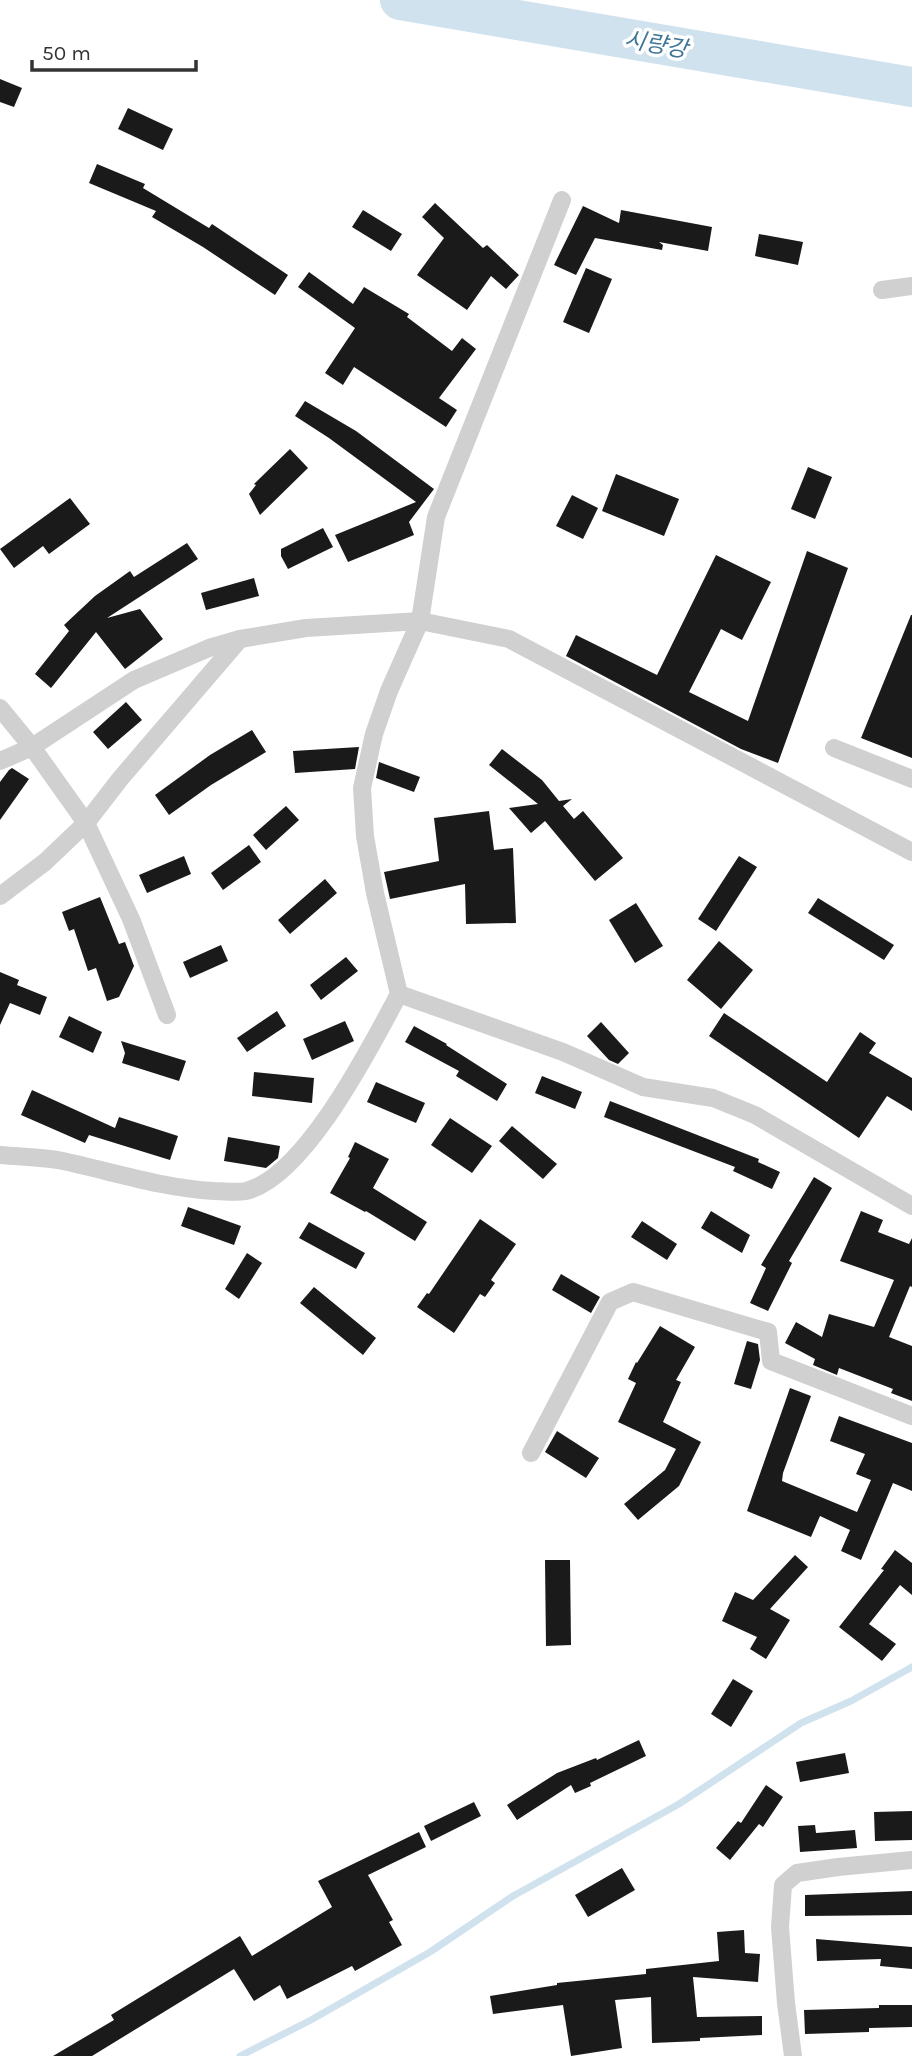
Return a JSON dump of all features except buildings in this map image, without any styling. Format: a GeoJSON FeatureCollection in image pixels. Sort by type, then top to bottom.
{"type":"FeatureCollection","features":[{"type":"Feature","properties":{"kind":"street"},"geometry":{"type":"LineString","coordinates":[[0,1155],[61,1161],[151,1184],[244,1192],[274,1178],[317,1131],[353,1080],[400,995],[375,893],[365,836],[362,788],[389,691],[420,621],[436,517],[562,200]]}},
{"type":"Feature","properties":{"kind":"street"},"geometry":{"type":"LineString","coordinates":[[882,290],[912,286]]}},
{"type":"Feature","properties":{"kind":"street"},"geometry":{"type":"LineString","coordinates":[[0,761],[32,747],[134,680],[209,648],[240,639],[306,628],[420,621],[509,639],[912,852]]}},
{"type":"Feature","properties":{"kind":"street"},"geometry":{"type":"LineString","coordinates":[[0,896],[46,862],[86,823],[120,779],[240,639]]}},
{"type":"Feature","properties":{"kind":"street"},"geometry":{"type":"LineString","coordinates":[[0,708],[32,747],[86,823],[131,919],[166,1015]]}},
{"type":"Feature","properties":{"kind":"street"},"geometry":{"type":"LineString","coordinates":[[834,748],[912,779]]}},
{"type":"Feature","properties":{"kind":"street"},"geometry":{"type":"LineString","coordinates":[[400,995],[563,1052],[643,1087],[713,1098],[755,1115],[912,1206]]}},
{"type":"Feature","properties":{"kind":"street"},"geometry":{"type":"LineString","coordinates":[[531,1453],[610,1302],[633,1292],[768,1332],[771,1361],[912,1416]]}},
{"type":"Feature","properties":{"kind":"street"},"geometry":{"type":"LineString","coordinates":[[793,2056],[780,1927],[783,1885],[797,1874],[912,1860]]}},
{"type":"Feature","properties":{"kind":"waterway","name":"시량강"},"geometry":{"type":"LineString","coordinates":[[400,0],[912,87]]}},
{"type":"Feature","properties":{"kind":"waterway"},"geometry":{"type":"LineString","coordinates":[[240,2056],[311,2020],[430,1952],[513,1896],[679,1804],[801,1723],[851,1701],[912,1667]]}}]}
